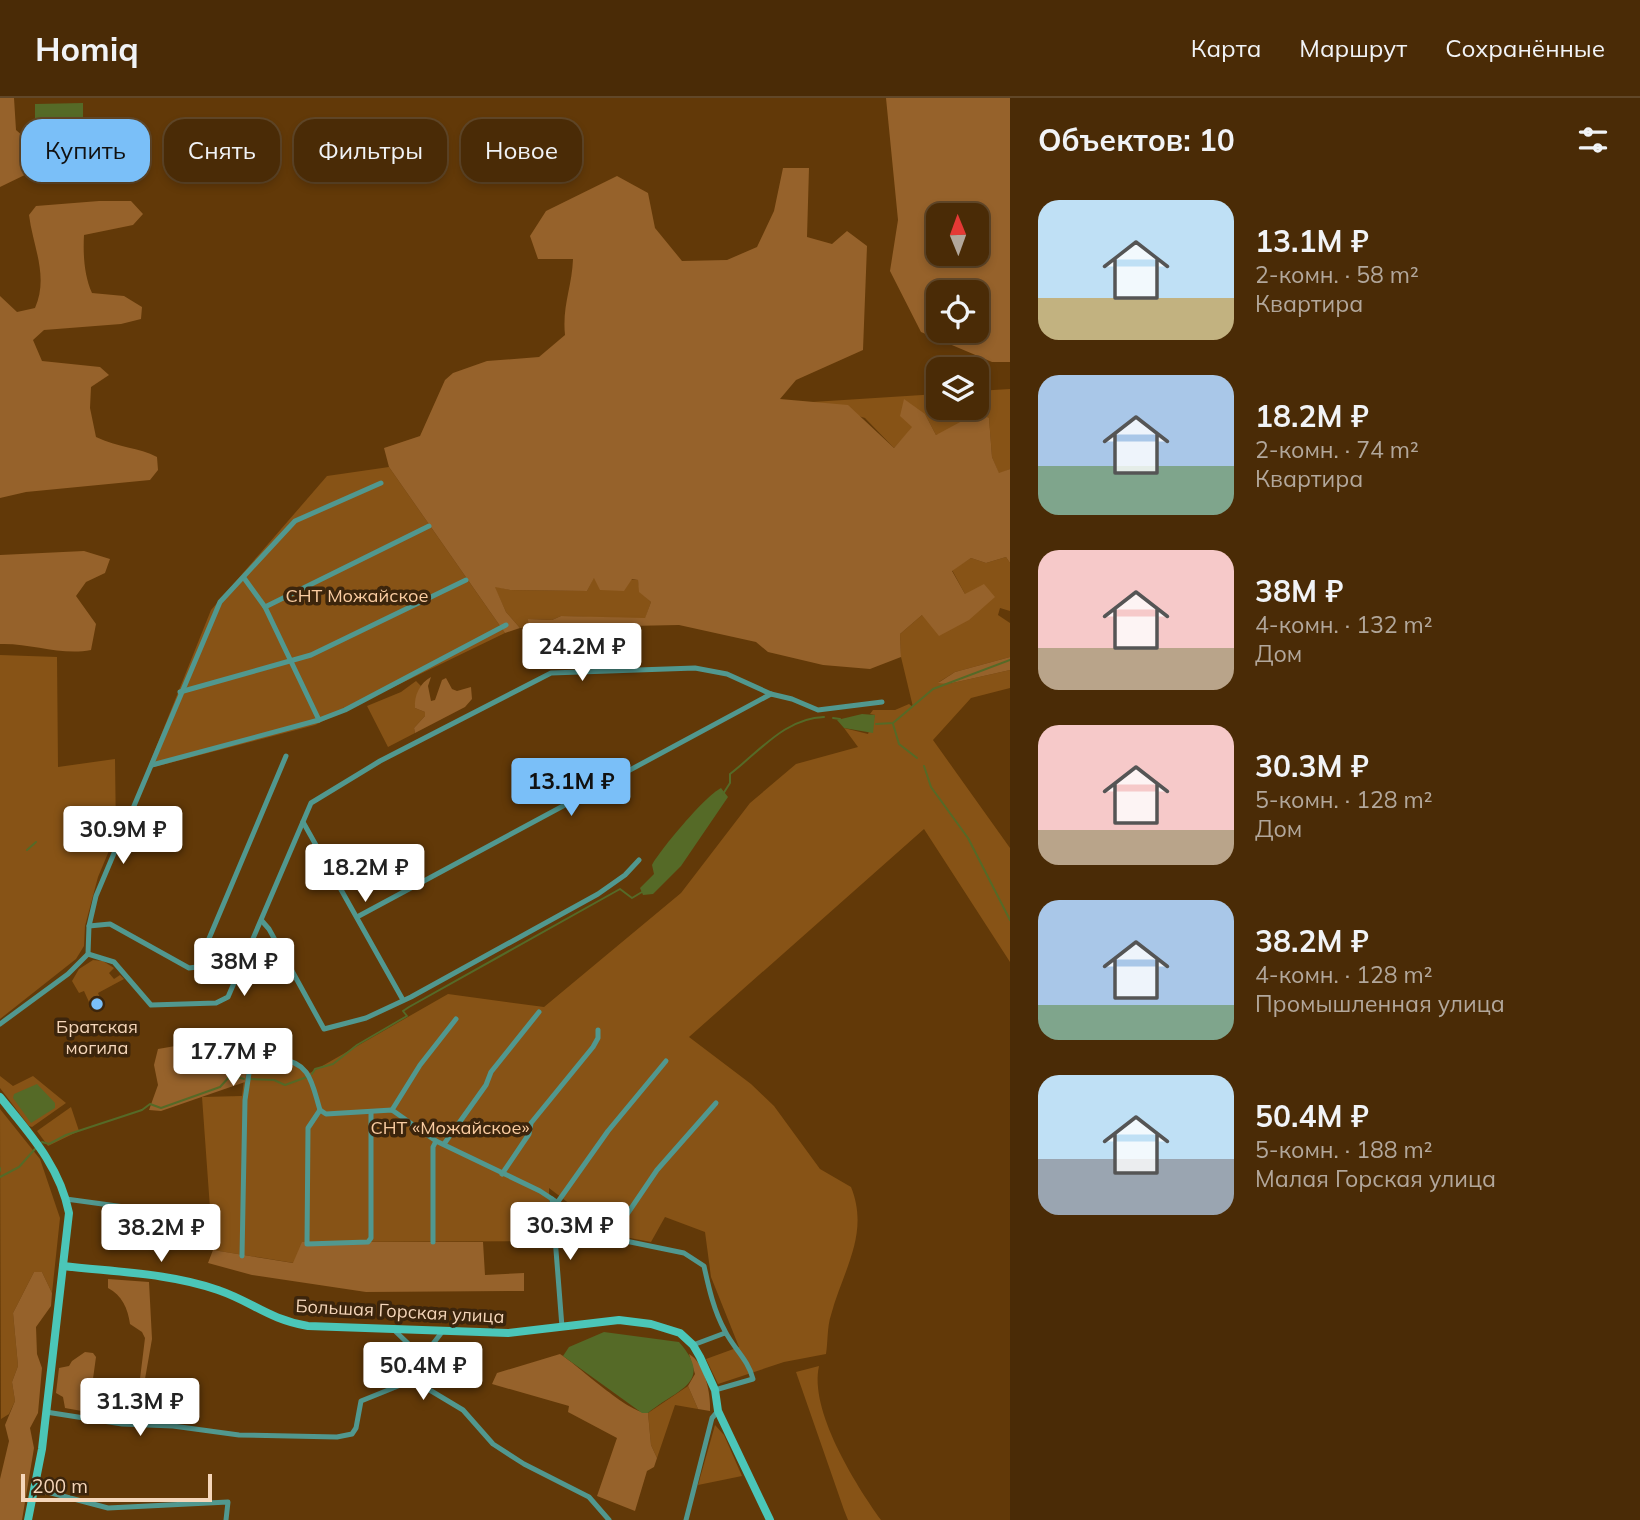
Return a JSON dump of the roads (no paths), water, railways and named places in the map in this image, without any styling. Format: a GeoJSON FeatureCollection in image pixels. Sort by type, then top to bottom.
{"type":"FeatureCollection","features":[{"type":"Feature","properties":{"kind":"street"},"geometry":{"type":"LineString","coordinates":[[0,1024],[68,974],[88,954],[89,926],[96,896],[213,613],[295,521],[380,484]]}},
{"type":"Feature","properties":{"kind":"street"},"geometry":{"type":"LineString","coordinates":[[265,607],[429,526]]}},
{"type":"Feature","properties":{"kind":"street"},"geometry":{"type":"LineString","coordinates":[[244,578],[265,607],[319,720]]}},
{"type":"Feature","properties":{"kind":"street"},"geometry":{"type":"LineString","coordinates":[[180,692],[291,663],[466,580]]}},
{"type":"Feature","properties":{"kind":"street"},"geometry":{"type":"LineString","coordinates":[[152,765],[319,720],[345,710],[506,625]]}},
{"type":"Feature","properties":{"kind":"street"},"geometry":{"type":"LineString","coordinates":[[88,954],[114,962],[151,1005],[216,1003],[233,990],[311,803],[345,782],[551,673],[695,668],[727,674],[771,694],[818,710],[882,702]]}},
{"type":"Feature","properties":{"kind":"street"},"geometry":{"type":"LineString","coordinates":[[357,917],[771,694]]}},
{"type":"Feature","properties":{"kind":"street"},"geometry":{"type":"LineString","coordinates":[[89,926],[110,924],[189,968],[197,967],[286,756]]}},
{"type":"Feature","properties":{"kind":"street"},"geometry":{"type":"LineString","coordinates":[[303,822],[403,1000]]}},
{"type":"Feature","properties":{"kind":"street"},"geometry":{"type":"LineString","coordinates":[[262,921],[270,929],[324,1029],[366,1018],[403,1000],[598,894],[625,876],[639,860]]}},
{"type":"Feature","properties":{"kind":"street"},"geometry":{"type":"LineString","coordinates":[[444,1144],[486,1085],[491,1072],[540,1012]]}},
{"type":"Feature","properties":{"kind":"street"},"geometry":{"type":"LineString","coordinates":[[392,1110],[420,1065],[456,1019]]}},
{"type":"Feature","properties":{"kind":"street"},"geometry":{"type":"LineString","coordinates":[[502,1174],[529,1134],[531,1123],[593,1047],[598,1038],[598,1030]]}},
{"type":"Feature","properties":{"kind":"street"},"geometry":{"type":"LineString","coordinates":[[242,1255],[244,1100],[251,1060],[260,1057],[300,1064],[310,1074],[320,1110],[326,1114],[392,1110],[436,1141],[554,1201],[611,1238],[684,1253],[704,1266],[711,1299],[725,1333],[749,1362],[754,1379],[715,1390]]}},
{"type":"Feature","properties":{"kind":"street"},"geometry":{"type":"LineString","coordinates":[[562,1327],[554,1201],[666,1060]]}},
{"type":"Feature","properties":{"kind":"street"},"geometry":{"type":"LineString","coordinates":[[0,1097],[52,1164],[69,1213],[36,1489],[28,1520]]}},
{"type":"Feature","properties":{"kind":"street"},"geometry":{"type":"LineString","coordinates":[[611,1238],[657,1170],[716,1103]]}},
{"type":"Feature","properties":{"kind":"street"},"geometry":{"type":"LineString","coordinates":[[320,1110],[308,1128],[307,1244],[368,1242],[371,1238],[371,1113]]}},
{"type":"Feature","properties":{"kind":"street"},"geometry":{"type":"LineString","coordinates":[[433,1242],[433,1147],[436,1141]]}},
{"type":"Feature","properties":{"kind":"street"},"geometry":{"type":"LineString","coordinates":[[66,1199],[139,1209]]}},
{"type":"Feature","properties":{"kind":"street","name":"Большая Горская улица"},"geometry":{"type":"LineString","coordinates":[[63,1266],[188,1282],[219,1290],[289,1323],[508,1333],[619,1320],[651,1324],[680,1333],[694,1345]]}},
{"type":"Feature","properties":{"kind":"street"},"geometry":{"type":"LineString","coordinates":[[393,1329],[418,1353]]}},
{"type":"Feature","properties":{"kind":"street"},"geometry":{"type":"LineString","coordinates":[[418,1353],[429,1349],[442,1332]]}},
{"type":"Feature","properties":{"kind":"street"},"geometry":{"type":"LineString","coordinates":[[725,1333],[694,1345],[715,1390],[718,1411],[770,1520]]}},
{"type":"Feature","properties":{"kind":"street"},"geometry":{"type":"LineString","coordinates":[[413,1380],[418,1353]]}},
{"type":"Feature","properties":{"kind":"street"},"geometry":{"type":"LineString","coordinates":[[46,1412],[122,1424],[173,1426],[239,1435],[337,1437],[352,1434],[356,1428],[361,1401],[413,1380]]}},
{"type":"Feature","properties":{"kind":"street"},"geometry":{"type":"LineString","coordinates":[[413,1380],[463,1409],[494,1444],[524,1464],[589,1497],[609,1520]]}},
{"type":"Feature","properties":{"kind":"street"},"geometry":{"type":"LineString","coordinates":[[686,1520],[712,1418],[718,1411]]}},
{"type":"Feature","properties":{"kind":"street"},"geometry":{"type":"LineString","coordinates":[[36,1489],[108,1507],[228,1502],[226,1520]]}},
{"type":"Feature","properties":{"kind":"waterway"},"geometry":{"type":"LineString","coordinates":[[876,724],[893,723],[933,689],[1010,660]]}},
{"type":"Feature","properties":{"kind":"waterway"},"geometry":{"type":"LineString","coordinates":[[723,794],[730,783],[730,774],[773,738],[797,723],[824,717]]}},
{"type":"Feature","properties":{"kind":"waterway"},"geometry":{"type":"LineString","coordinates":[[833,718],[840,719]]}},
{"type":"Feature","properties":{"kind":"waterway"},"geometry":{"type":"LineString","coordinates":[[893,724],[899,744],[917,758]]}},
{"type":"Feature","properties":{"kind":"waterway"},"geometry":{"type":"LineString","coordinates":[[924,766],[931,787],[968,838],[1010,920]]}},
{"type":"Feature","properties":{"kind":"waterway"},"geometry":{"type":"LineString","coordinates":[[27,850],[36,842]]}},
{"type":"Feature","properties":{"kind":"waterway"},"geometry":{"type":"LineString","coordinates":[[312,1074],[315,1069],[333,1064],[357,1045],[407,1016],[403,1011],[409,1007],[620,889],[632,898],[642,892]]}},
{"type":"Feature","properties":{"kind":"waterway"},"geometry":{"type":"LineString","coordinates":[[42,1142],[49,1144],[66,1135],[142,1110],[150,1104],[161,1108],[220,1087],[231,1075],[244,1079]]}},
{"type":"Feature","properties":{"kind":"waterway"},"geometry":{"type":"LineString","coordinates":[[250,1079],[274,1080],[285,1085],[307,1077]]}},
{"type":"Feature","properties":{"kind":"waterway"},"geometry":{"type":"LineString","coordinates":[[0,1177],[19,1167],[35,1149]]}},
{"type":"Feature","properties":{"kind":"place","name":"Братская могила"},"geometry":{"type":"Point","coordinates":[97,1004]}},
{"type":"Feature","properties":{"kind":"park label","name":"СНТ Можайское"},"geometry":{"type":"Point","coordinates":[357,595]}},
{"type":"Feature","properties":{"kind":"park label","name":"СНТ «Можайское»"},"geometry":{"type":"Point","coordinates":[450,1127]}}]}
